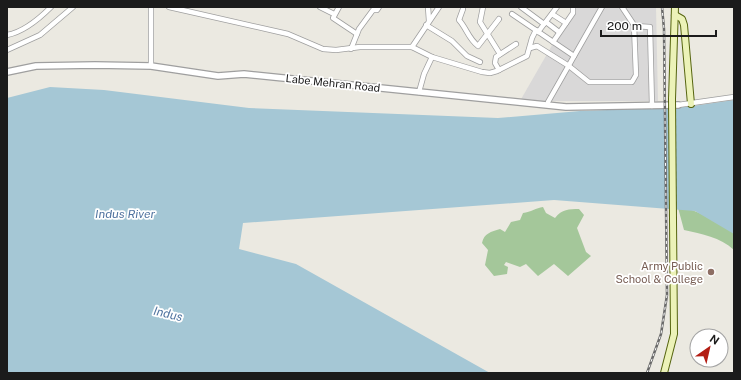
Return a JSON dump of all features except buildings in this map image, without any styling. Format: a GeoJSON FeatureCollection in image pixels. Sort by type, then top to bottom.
{"type":"FeatureCollection","features":[{"type":"Feature","properties":{"kind":"main road"},"geometry":{"type":"LineString","coordinates":[[664,373],[674,334],[672,99],[675,7]]}},
{"type":"Feature","properties":{"kind":"main road"},"geometry":{"type":"LineString","coordinates":[[675,15],[682,19],[684,25],[691,104]]}},
{"type":"Feature","properties":{"kind":"street"},"geometry":{"type":"LineString","coordinates":[[42,16],[43,7]]}},
{"type":"Feature","properties":{"kind":"street"},"geometry":{"type":"LineString","coordinates":[[7,35],[16,33],[42,16],[50,7]]}},
{"type":"Feature","properties":{"kind":"street"},"geometry":{"type":"LineString","coordinates":[[7,50],[40,35],[73,7]]}},
{"type":"Feature","properties":{"kind":"street"},"geometry":{"type":"LineString","coordinates":[[150,66],[151,7]]}},
{"type":"Feature","properties":{"kind":"street"},"geometry":{"type":"LineString","coordinates":[[169,7],[288,34],[323,49],[336,50],[388,46],[412,48],[432,57],[490,73],[525,57],[530,48],[532,38],[557,7]]}},
{"type":"Feature","properties":{"kind":"street"},"geometry":{"type":"LineString","coordinates":[[320,7],[334,14]]}},
{"type":"Feature","properties":{"kind":"street"},"geometry":{"type":"LineString","coordinates":[[339,7],[333,18],[357,34]]}},
{"type":"Feature","properties":{"kind":"street"},"geometry":{"type":"LineString","coordinates":[[351,49],[357,34],[373,10],[377,10],[379,7]]}},
{"type":"Feature","properties":{"kind":"street"},"geometry":{"type":"LineString","coordinates":[[428,7],[428,23]]}},
{"type":"Feature","properties":{"kind":"street"},"geometry":{"type":"LineString","coordinates":[[412,48],[439,7]]}},
{"type":"Feature","properties":{"kind":"street"},"geometry":{"type":"LineString","coordinates":[[483,7],[479,20],[486,34],[500,54]]}},
{"type":"Feature","properties":{"kind":"street"},"geometry":{"type":"LineString","coordinates":[[520,7],[560,32]]}},
{"type":"Feature","properties":{"kind":"street"},"geometry":{"type":"LineString","coordinates":[[552,42],[573,13],[573,7]]}},
{"type":"Feature","properties":{"kind":"street"},"geometry":{"type":"LineString","coordinates":[[548,102],[602,7]]}},
{"type":"Feature","properties":{"kind":"street"},"geometry":{"type":"LineString","coordinates":[[530,48],[538,46],[569,66],[589,82],[632,82],[636,75],[634,26],[622,7]]}},
{"type":"Feature","properties":{"kind":"street"},"geometry":{"type":"LineString","coordinates":[[463,9],[459,20],[470,40],[478,46],[499,19]]}},
{"type":"Feature","properties":{"kind":"street"},"geometry":{"type":"LineString","coordinates":[[512,14],[574,56]]}},
{"type":"Feature","properties":{"kind":"street"},"geometry":{"type":"LineString","coordinates":[[552,14],[566,23]]}},
{"type":"Feature","properties":{"kind":"street"},"geometry":{"type":"LineString","coordinates":[[428,23],[452,41],[467,56],[480,62]]}},
{"type":"Feature","properties":{"kind":"street"},"geometry":{"type":"LineString","coordinates":[[634,26],[650,27],[652,106]]}},
{"type":"Feature","properties":{"kind":"street"},"geometry":{"type":"LineString","coordinates":[[499,70],[495,60],[500,54],[516,44]]}},
{"type":"Feature","properties":{"kind":"street"},"geometry":{"type":"LineString","coordinates":[[419,92],[424,74],[432,57]]}},
{"type":"Feature","properties":{"kind":"street","name":"Labe Mehran Road"},"geometry":{"type":"LineString","coordinates":[[7,72],[36,66],[150,66],[218,76],[244,74],[566,107],[678,105]]}},
{"type":"Feature","properties":{"kind":"street"},"geometry":{"type":"LineString","coordinates":[[678,105],[734,97]]}},
{"type":"Feature","properties":{"kind":"shaded area"},"geometry":{"type":"Polygon","coordinates":[[[574,7],[656,7],[658,101],[520,101],[574,7]]]}},
{"type":"Feature","properties":{"kind":"green space"},"geometry":{"type":"Polygon","coordinates":[[[677,204],[734,227],[734,250],[717,239],[684,230],[677,204]]]}},
{"type":"Feature","properties":{"kind":"green space"},"geometry":{"type":"Polygon","coordinates":[[[543,207],[546,213],[555,218],[566,210],[579,209],[584,215],[577,228],[586,252],[591,256],[568,276],[554,264],[538,276],[526,264],[520,267],[506,262],[504,265],[508,267],[507,274],[494,276],[485,265],[488,250],[482,243],[484,237],[488,233],[500,229],[505,232],[511,222],[520,220],[523,213],[543,207]]]}},
{"type":"Feature","properties":{"kind":"water","name":"Indus River"},"geometry":{"type":"Polygon","coordinates":[[[50,87],[104,90],[249,108],[498,118],[580,111],[686,107],[734,100],[734,234],[695,211],[554,200],[243,223],[239,249],[296,264],[490,373],[7,373],[7,98],[50,87]]]}},
{"type":"Feature","properties":{"kind":"railway"},"geometry":{"type":"LineString","coordinates":[[647,373],[661,334],[667,295],[664,29],[662,7]]}},
{"type":"Feature","properties":{"kind":"place","name":"Army Public School & College"},"geometry":{"type":"Point","coordinates":[711,272]}},
{"type":"Feature","properties":{"kind":"water label","name":"Indus"},"geometry":{"type":"Point","coordinates":[168,314]}}]}
